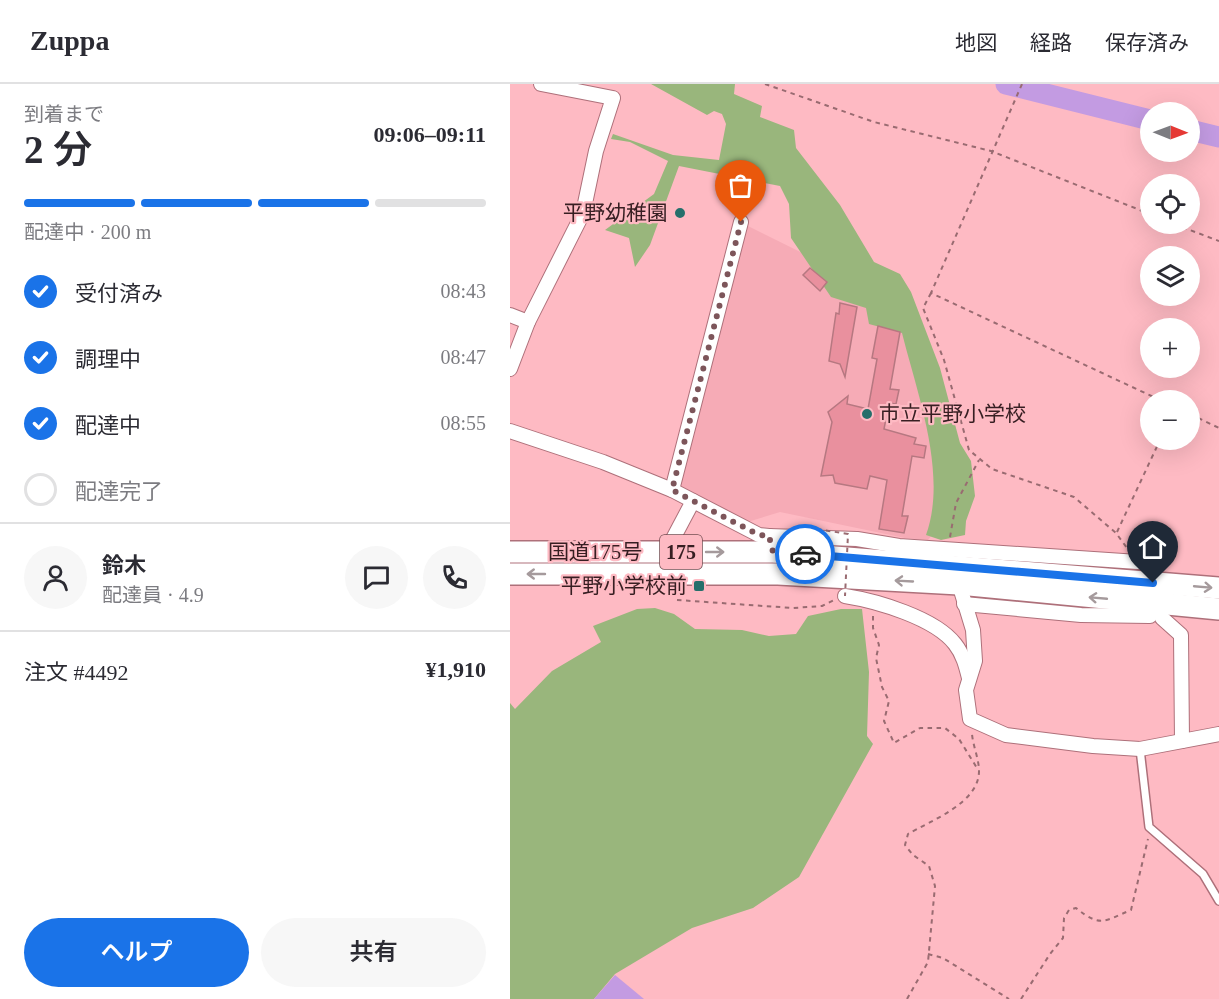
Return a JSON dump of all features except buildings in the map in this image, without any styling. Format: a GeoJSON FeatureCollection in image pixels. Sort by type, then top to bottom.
{"type":"FeatureCollection","features":[{"type":"Feature","properties":{"kind":"highway","name":"国道175号"},"geometry":{"type":"LineString","coordinates":[[510,552],[666,552],[771,544],[1219,588]]}},
{"type":"Feature","properties":{"kind":"highway","name":"国道175号"},"geometry":{"type":"LineString","coordinates":[[510,574],[778,574],[961,594],[1156,610],[1219,609]]}},
{"type":"Feature","properties":{"kind":"street"},"geometry":{"type":"LineString","coordinates":[[510,369],[528,322],[583,213],[596,151],[613,98],[541,84]]}},
{"type":"Feature","properties":{"kind":"street"},"geometry":{"type":"LineString","coordinates":[[672,490],[741,222]]}},
{"type":"Feature","properties":{"kind":"street"},"geometry":{"type":"LineString","coordinates":[[510,315],[528,322]]}},
{"type":"Feature","properties":{"kind":"street"},"geometry":{"type":"LineString","coordinates":[[510,431],[603,462],[672,490],[759,535],[771,544],[858,539],[899,546],[1138,562]]}},
{"type":"Feature","properties":{"kind":"street"},"geometry":{"type":"LineString","coordinates":[[666,552],[693,501]]}},
{"type":"Feature","properties":{"kind":"street"},"geometry":{"type":"LineString","coordinates":[[961,594],[973,630],[975,661],[966,690],[970,719],[1006,735],[1093,746],[1140,749],[1219,734]]}},
{"type":"Feature","properties":{"kind":"street"},"geometry":{"type":"LineString","coordinates":[[845,596],[873,601],[941,630],[964,657],[969,678]]}},
{"type":"Feature","properties":{"kind":"street"},"geometry":{"type":"LineString","coordinates":[[1156,610],[1180,635],[1182,741]]}},
{"type":"Feature","properties":{"kind":"lane"},"geometry":{"type":"LineString","coordinates":[[1140,749],[1149,827],[1180,851],[1203,874],[1219,901]]}},
{"type":"Feature","properties":{"kind":"path"},"geometry":{"type":"LineString","coordinates":[[765,84],[874,122],[991,151],[1140,210]]}},
{"type":"Feature","properties":{"kind":"path"},"geometry":{"type":"LineString","coordinates":[[1022,84],[923,308],[944,360],[969,450],[992,469],[1074,497],[1116,533],[1138,562]]}},
{"type":"Feature","properties":{"kind":"path"},"geometry":{"type":"LineString","coordinates":[[1200,234],[1219,241]]}},
{"type":"Feature","properties":{"kind":"path"},"geometry":{"type":"LineString","coordinates":[[931,293],[1140,391]]}},
{"type":"Feature","properties":{"kind":"path"},"geometry":{"type":"LineString","coordinates":[[1200,419],[1219,428]]}},
{"type":"Feature","properties":{"kind":"path"},"geometry":{"type":"LineString","coordinates":[[1116,533],[1155,450]]}},
{"type":"Feature","properties":{"kind":"path"},"geometry":{"type":"LineString","coordinates":[[950,542],[956,503],[979,460]]}},
{"type":"Feature","properties":{"kind":"path"},"geometry":{"type":"LineString","coordinates":[[677,600],[793,608],[822,606],[845,596],[848,534],[817,529]]}},
{"type":"Feature","properties":{"kind":"path"},"geometry":{"type":"LineString","coordinates":[[873,601],[873,628],[879,645],[876,658],[882,687],[889,701],[884,721],[894,743],[920,728],[945,728],[959,740],[979,771]]}},
{"type":"Feature","properties":{"kind":"path"},"geometry":{"type":"LineString","coordinates":[[907,999],[927,962],[934,886],[929,866],[913,855],[904,845],[908,834],[964,800],[975,789],[979,771],[970,719]]}},
{"type":"Feature","properties":{"kind":"path"},"geometry":{"type":"LineString","coordinates":[[1021,999],[1050,954],[1064,938],[1064,918],[1069,910],[1076,908],[1092,921],[1101,923],[1131,910],[1147,848],[1149,827]]}},
{"type":"Feature","properties":{"kind":"path"},"geometry":{"type":"LineString","coordinates":[[928,954],[943,958],[1009,999]]}},
{"type":"Feature","properties":{"kind":"shaded area"},"geometry":{"type":"Polygon","coordinates":[[[746,225],[917,310],[943,521],[928,540],[905,538],[780,512],[744,523],[678,488],[746,225]]]}},
{"type":"Feature","properties":{"kind":"shaded area"},"geometry":{"type":"Polygon","coordinates":[[[615,975],[644,999],[594,999],[615,975]]]}},
{"type":"Feature","properties":{"kind":"green space"},"geometry":{"type":"Polygon","coordinates":[[[651,84],[735,84],[734,94],[762,106],[760,117],[794,130],[796,148],[840,205],[874,262],[900,274],[911,292],[940,368],[960,443],[971,461],[975,496],[966,521],[965,535],[941,540],[926,535],[932,511],[934,486],[932,460],[922,407],[902,333],[869,324],[866,308],[831,297],[791,238],[789,204],[780,186],[679,166],[650,245],[635,267],[629,238],[605,230],[654,194],[668,161],[630,142],[611,139],[613,134],[673,155],[719,160],[726,124],[722,114],[714,111],[707,115],[651,84]]]}},
{"type":"Feature","properties":{"kind":"green space"},"geometry":{"type":"Polygon","coordinates":[[[655,608],[674,614],[695,629],[742,630],[769,636],[796,634],[808,616],[841,609],[862,609],[869,672],[867,736],[873,744],[799,877],[753,908],[692,928],[615,974],[594,999],[510,999],[510,703],[515,709],[552,671],[601,642],[593,626],[637,609],[655,608]]]}},
{"type":"Feature","properties":{"kind":"waterway"},"geometry":{"type":"LineString","coordinates":[[1006,84],[1140,118]]}},
{"type":"Feature","properties":{"kind":"waterway"},"geometry":{"type":"LineString","coordinates":[[1200,132],[1219,137]]}},
{"type":"Feature","properties":{"kind":"way so far"},"geometry":{"type":"LineString","coordinates":[[741,222],[672,490],[759,535],[769,536],[773,552],[805,554]]}},
{"type":"Feature","properties":{"kind":"place","name":"平野幼稚園"},"geometry":{"type":"Point","coordinates":[680,213]}},
{"type":"Feature","properties":{"kind":"place","name":"市立平野小学校"},"geometry":{"type":"Point","coordinates":[867,414]}},
{"type":"Feature","properties":{"kind":"place","name":"平野小学校前"},"geometry":{"type":"Point","coordinates":[699,586]}},
{"type":"Feature","properties":{"kind":"route"},"geometry":{"type":"LineString","coordinates":[[805,554],[1153,583]]}}]}
